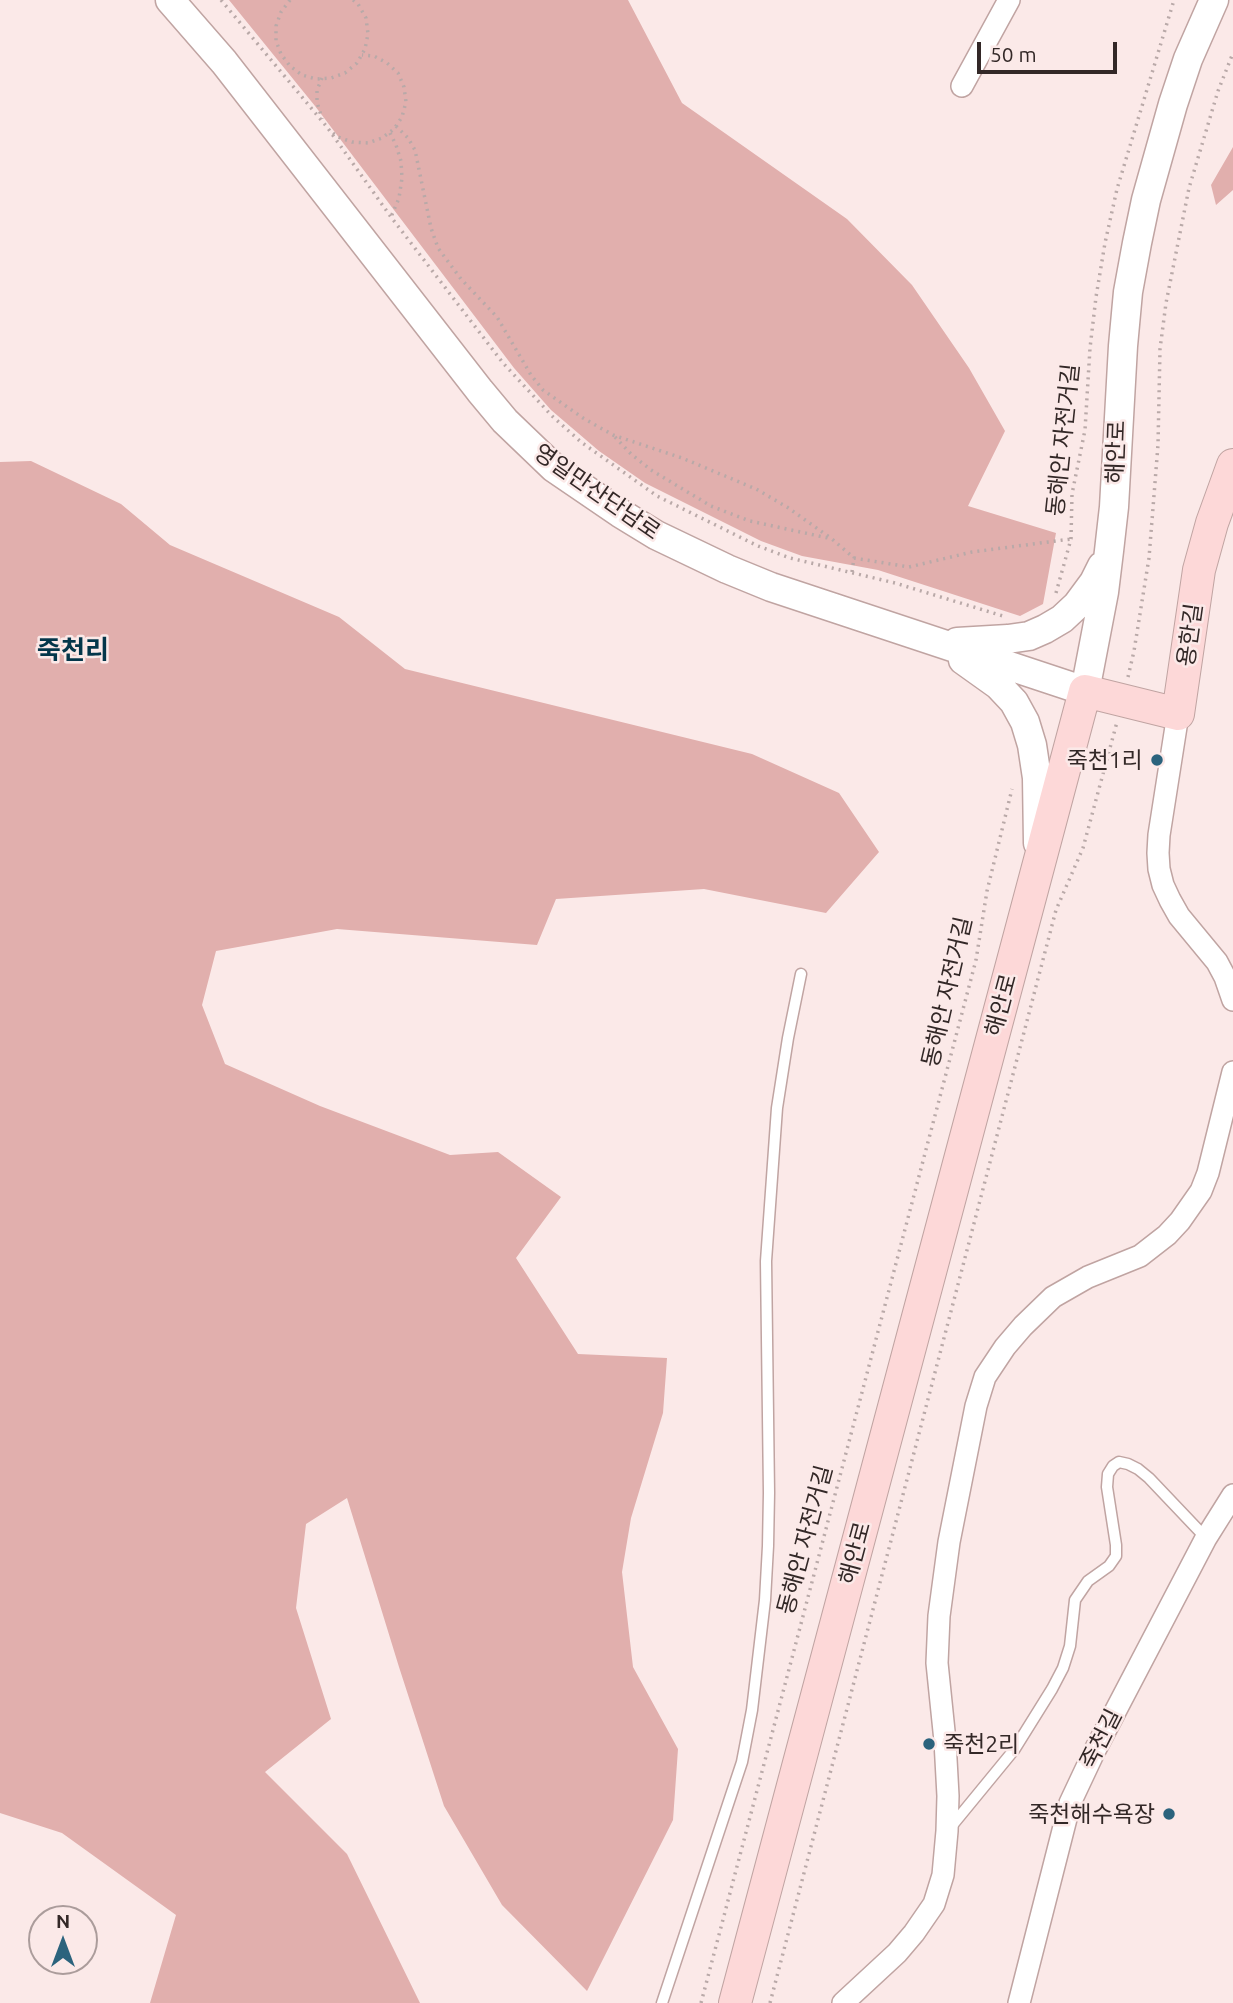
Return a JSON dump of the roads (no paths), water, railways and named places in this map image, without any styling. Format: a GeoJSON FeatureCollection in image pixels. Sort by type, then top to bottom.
{"type":"FeatureCollection","features":[{"type":"Feature","properties":{"kind":"main road","name":"용한길"},"geometry":{"type":"LineString","coordinates":[[1178,714],[1199,570],[1212,523],[1230,484]]}},
{"type":"Feature","properties":{"kind":"main road"},"geometry":{"type":"LineString","coordinates":[[1084,691],[1178,714]]}},
{"type":"Feature","properties":{"kind":"main road","name":"해안로"},"geometry":{"type":"LineString","coordinates":[[736,2003],[1084,691]]}},
{"type":"Feature","properties":{"kind":"street","name":"영일만산단남로"},"geometry":{"type":"LineString","coordinates":[[170,0],[224,62],[480,391],[513,429],[554,468],[656,535],[727,569],[771,587],[1084,691]]}},
{"type":"Feature","properties":{"kind":"street"},"geometry":{"type":"LineString","coordinates":[[962,86],[1009,0]]}},
{"type":"Feature","properties":{"kind":"street","name":"해안로"},"geometry":{"type":"LineString","coordinates":[[1084,691],[1102,604],[1109,551],[1123,346],[1128,292],[1137,243],[1173,104],[1188,59],[1214,0]]}},
{"type":"Feature","properties":{"kind":"street"},"geometry":{"type":"LineString","coordinates":[[935,641],[1008,639],[1029,636],[1045,629],[1062,619],[1077,605],[1094,582],[1109,551]]}},
{"type":"Feature","properties":{"kind":"street"},"geometry":{"type":"LineString","coordinates":[[935,641],[998,685],[1014,702],[1025,722],[1037,778],[1038,867]]}},
{"type":"Feature","properties":{"kind":"street"},"geometry":{"type":"LineString","coordinates":[[1178,714],[1159,835],[1159,869],[1179,916],[1217,962],[1226,977],[1233,1000]]}},
{"type":"Feature","properties":{"kind":"street"},"geometry":{"type":"LineString","coordinates":[[843,2003],[897,1953],[926,1918],[941,1882],[947,1831],[947,1769],[937,1663],[939,1616],[949,1542],[976,1406],[985,1377],[1005,1347],[1053,1297],[1088,1277],[1140,1256],[1180,1221],[1201,1191],[1208,1173],[1233,1072]]}},
{"type":"Feature","properties":{"kind":"street","name":"죽천길"},"geometry":{"type":"LineString","coordinates":[[1019,2003],[1070,1803],[1206,1538],[1233,1495]]}},
{"type":"Feature","properties":{"kind":"lane"},"geometry":{"type":"LineString","coordinates":[[662,2003],[742,1762],[752,1710],[765,1600],[768,1532],[766,1261],[777,1108],[801,974]]}},
{"type":"Feature","properties":{"kind":"lane"},"geometry":{"type":"LineString","coordinates":[[947,1831],[1014,1750],[1052,1689],[1070,1646],[1075,1600],[1088,1581],[1109,1566],[1116,1556],[1107,1487],[1108,1474],[1113,1466],[1119,1462],[1138,1469],[1206,1538]]}},
{"type":"Feature","properties":{"kind":"place","name":"죽천1리"},"geometry":{"type":"Point","coordinates":[1157,760]}},
{"type":"Feature","properties":{"kind":"place","name":"죽천2리"},"geometry":{"type":"Point","coordinates":[929,1744]}},
{"type":"Feature","properties":{"kind":"place","name":"죽천해수욕장"},"geometry":{"type":"Point","coordinates":[1169,1814]}},
{"type":"Feature","properties":{"kind":"district","name":"죽천리"},"geometry":{"type":"Point","coordinates":[73,650]}}]}
